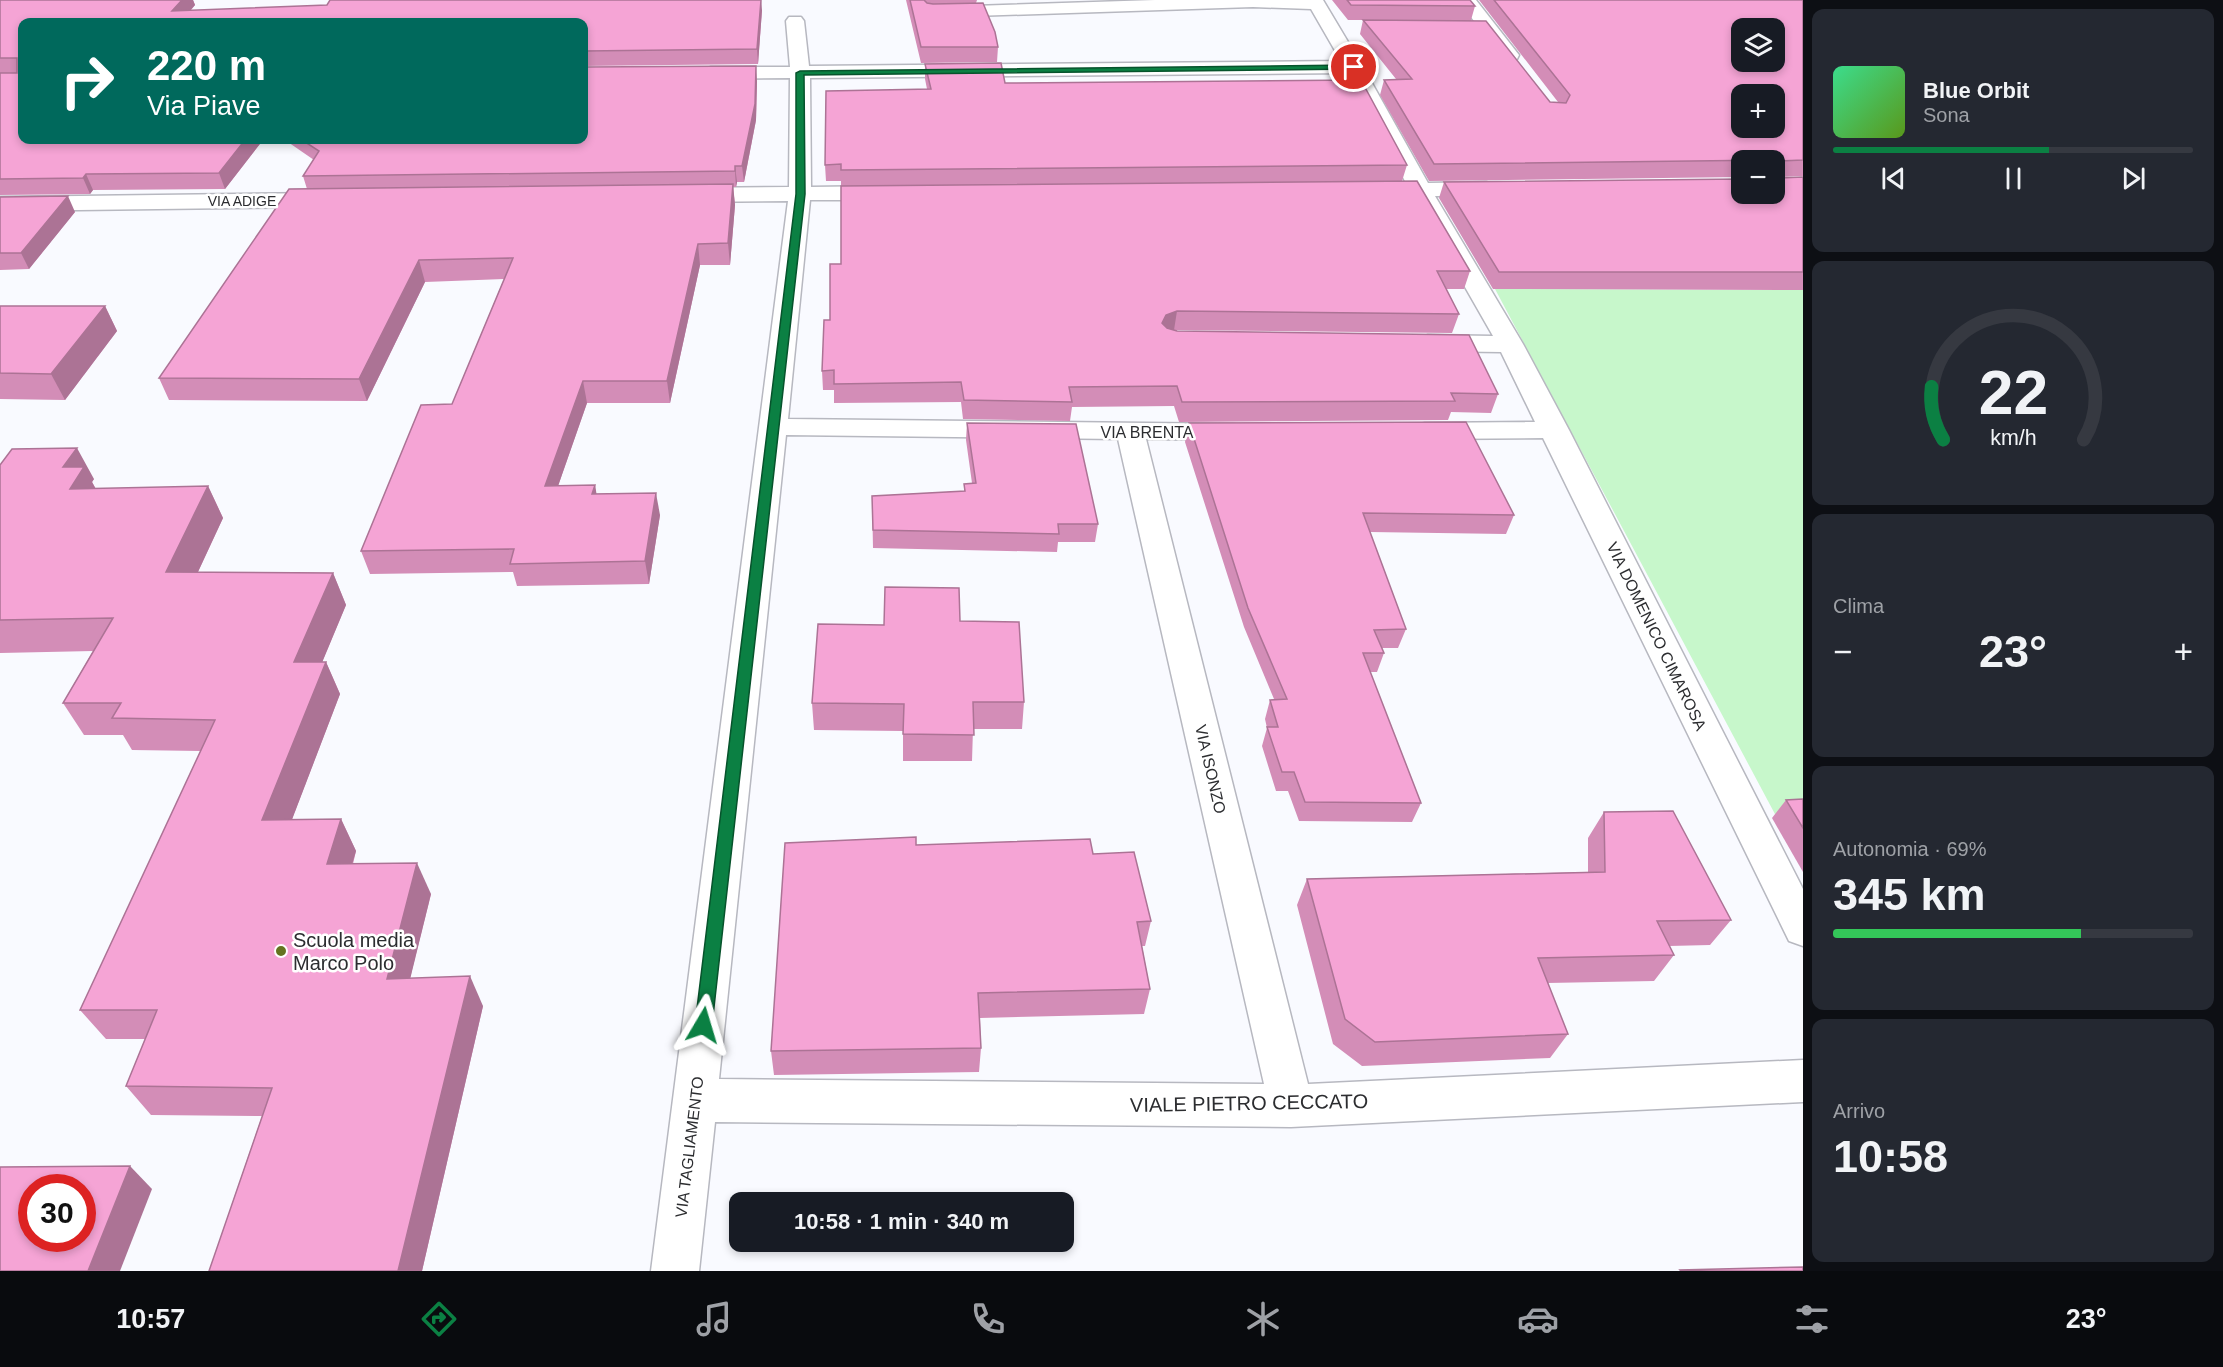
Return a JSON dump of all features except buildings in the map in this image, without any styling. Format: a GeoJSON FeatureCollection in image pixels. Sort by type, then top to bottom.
{"type":"FeatureCollection","features":[{"type":"Feature","properties":{"kind":"street"},"geometry":{"type":"LineString","coordinates":[[1467,0],[1518,65]]}},
{"type":"Feature","properties":{"kind":"street"},"geometry":{"type":"LineString","coordinates":[[933,12],[1315,2]]}},
{"type":"Feature","properties":{"kind":"street","name":"VIA DOMENICO CIMAROSA"},"geometry":{"type":"LineString","coordinates":[[1315,2],[1354,67],[1420,190],[1510,344],[1803,929]]}},
{"type":"Feature","properties":{"kind":"street","name":"VIA TAGLIAMENTO"},"geometry":{"type":"LineString","coordinates":[[675,1271],[800,194],[800,73],[795,21]]}},
{"type":"Feature","properties":{"kind":"street"},"geometry":{"type":"LineString","coordinates":[[1329,27],[1352,28]]}},
{"type":"Feature","properties":{"kind":"street"},"geometry":{"type":"LineString","coordinates":[[1466,28],[1490,28]]}},
{"type":"Feature","properties":{"kind":"street"},"geometry":{"type":"LineString","coordinates":[[697,74],[1354,67]]}},
{"type":"Feature","properties":{"kind":"street"},"geometry":{"type":"LineString","coordinates":[[1361,190],[1504,189]]}},
{"type":"Feature","properties":{"kind":"street"},"geometry":{"type":"LineString","coordinates":[[669,196],[908,193]]}},
{"type":"Feature","properties":{"kind":"street","name":"VIA ADIGE"},"geometry":{"type":"LineString","coordinates":[[0,204],[345,200]]}},
{"type":"Feature","properties":{"kind":"street"},"geometry":{"type":"LineString","coordinates":[[1406,342],[1510,344]]}},
{"type":"Feature","properties":{"kind":"street","name":"VIA BRENTA"},"geometry":{"type":"LineString","coordinates":[[774,427],[1260,432]]}},
{"type":"Feature","properties":{"kind":"street"},"geometry":{"type":"LineString","coordinates":[[1402,431],[1555,430]]}},
{"type":"Feature","properties":{"kind":"street","name":"VIA ISONZO"},"geometry":{"type":"LineString","coordinates":[[1130,432],[1292,1106]]}},
{"type":"Feature","properties":{"kind":"street","name":"VIALE PIETRO CECCATO"},"geometry":{"type":"LineString","coordinates":[[695,1100],[1292,1106],[1803,1081]]}},
{"type":"Feature","properties":{"kind":"green space"},"geometry":{"type":"Polygon","coordinates":[[[1803,274],[1803,816],[1776,816],[1495,289],[1774,290],[1803,274]]]}},
{"type":"Feature","properties":{"kind":"place","name":"Scuola media Marco Polo"},"geometry":{"type":"Point","coordinates":[281,951]}},
{"type":"Feature","properties":{"kind":"route"},"geometry":{"type":"LineString","coordinates":[[703,1025],[800,194],[800,73],[1354,67]]}}]}
